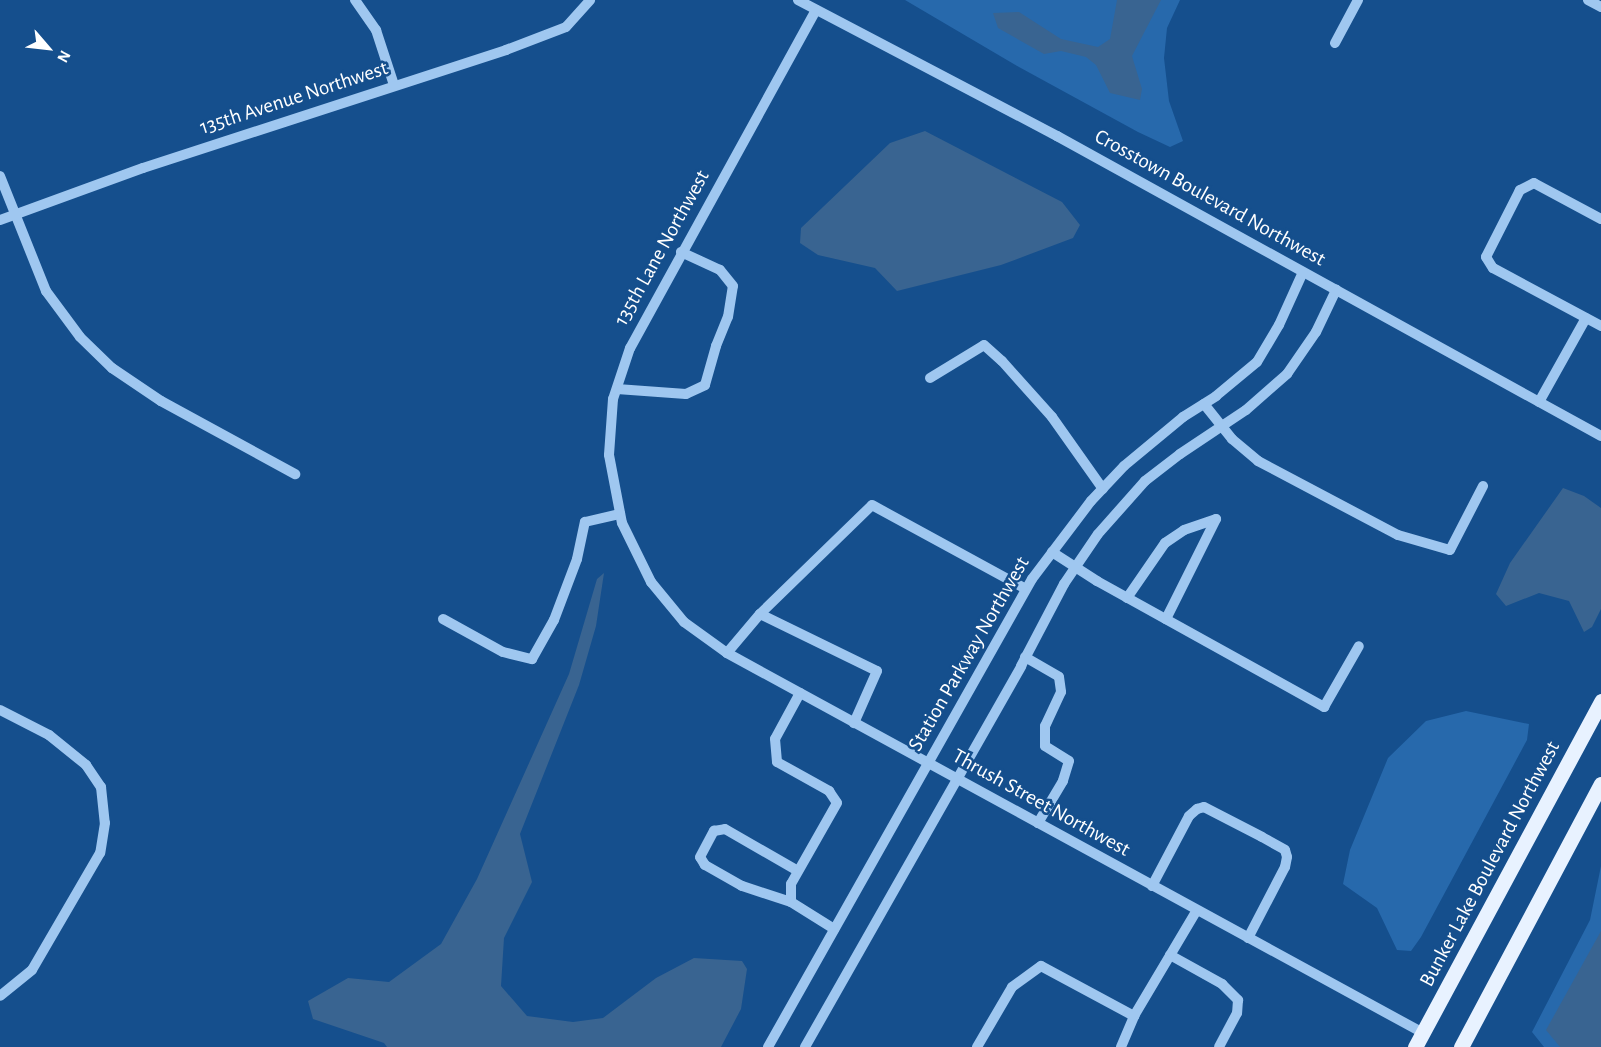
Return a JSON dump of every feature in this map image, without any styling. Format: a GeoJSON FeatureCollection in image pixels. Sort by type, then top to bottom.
{"type":"FeatureCollection","features":[{"type":"Feature","properties":{"kind":"main road","name":"Bunker Lake Boulevard Northwest"},"geometry":{"type":"LineString","coordinates":[[1419,1040],[1601,701]]}},
{"type":"Feature","properties":{"kind":"main road"},"geometry":{"type":"LineString","coordinates":[[1461,1047],[1601,784]]}},
{"type":"Feature","properties":{"kind":"street"},"geometry":{"type":"LineString","coordinates":[[355,0],[376,30],[394,86]]}},
{"type":"Feature","properties":{"kind":"street","name":"135th Avenue Northwest"},"geometry":{"type":"LineString","coordinates":[[0,220],[144,168],[506,50],[566,27],[590,0]]}},
{"type":"Feature","properties":{"kind":"street","name":"Crosstown Boulevard Northwest"},"geometry":{"type":"LineString","coordinates":[[798,0],[1057,136],[1601,436]]}},
{"type":"Feature","properties":{"kind":"street"},"geometry":{"type":"LineString","coordinates":[[1335,43],[1358,0]]}},
{"type":"Feature","properties":{"kind":"street"},"geometry":{"type":"LineString","coordinates":[[1588,0],[1601,7]]}},
{"type":"Feature","properties":{"kind":"street","name":"135th Lane Northwest"},"geometry":{"type":"LineString","coordinates":[[621,519],[609,455],[617,389],[630,348],[816,10]]}},
{"type":"Feature","properties":{"kind":"street"},"geometry":{"type":"LineString","coordinates":[[0,176],[46,291],[80,337],[112,368],[161,401],[295,474]]}},
{"type":"Feature","properties":{"kind":"street"},"geometry":{"type":"LineString","coordinates":[[1601,219],[1534,183],[1520,190],[1486,257],[1493,268],[1601,326]]}},
{"type":"Feature","properties":{"kind":"street"},"geometry":{"type":"LineString","coordinates":[[617,389],[686,394],[705,386],[716,346],[728,317],[733,286],[720,270],[681,252]]}},
{"type":"Feature","properties":{"kind":"street","name":"Station Parkway Northwest"},"geometry":{"type":"LineString","coordinates":[[768,1047],[1026,589],[1052,552],[1124,466],[1183,417],[1204,404],[1257,362],[1279,325],[1303,272]]}},
{"type":"Feature","properties":{"kind":"street"},"geometry":{"type":"LineString","coordinates":[[819,1047],[808,1043],[1075,568],[1098,534],[1145,481],[1179,454],[1246,410],[1287,374],[1316,332],[1336,290]]}},
{"type":"Feature","properties":{"kind":"street"},"geometry":{"type":"LineString","coordinates":[[1539,402],[1586,318]]}},
{"type":"Feature","properties":{"kind":"street"},"geometry":{"type":"LineString","coordinates":[[930,378],[984,345],[1002,361],[1052,417],[1103,489]]}},
{"type":"Feature","properties":{"kind":"street"},"geometry":{"type":"LineString","coordinates":[[1204,404],[1222,427],[1258,461],[1398,535],[1450,550],[1483,486]]}},
{"type":"Feature","properties":{"kind":"street"},"geometry":{"type":"LineString","coordinates":[[727,653],[760,614],[872,505],[1026,589]]}},
{"type":"Feature","properties":{"kind":"street"},"geometry":{"type":"LineString","coordinates":[[443,619],[502,652],[532,659],[554,620],[578,559],[585,522],[621,519]]}},
{"type":"Feature","properties":{"kind":"street","name":"Thrush Street Northwest"},"geometry":{"type":"LineString","coordinates":[[621,519],[651,582],[684,622],[727,653],[1248,938],[1419,1040]]}},
{"type":"Feature","properties":{"kind":"street"},"geometry":{"type":"LineString","coordinates":[[1127,598],[1165,543],[1184,530],[1216,519],[1166,619]]}},
{"type":"Feature","properties":{"kind":"street"},"geometry":{"type":"LineString","coordinates":[[1052,552],[1127,598],[1324,707],[1359,646]]}},
{"type":"Feature","properties":{"kind":"street"},"geometry":{"type":"LineString","coordinates":[[760,614],[877,671],[854,723]]}},
{"type":"Feature","properties":{"kind":"street"},"geometry":{"type":"LineString","coordinates":[[1026,657],[1059,677],[1061,692],[1045,726],[1045,746],[1069,761],[1063,781],[1038,824]]}},
{"type":"Feature","properties":{"kind":"street"},"geometry":{"type":"LineString","coordinates":[[791,902],[791,884],[837,803],[829,791],[777,762],[774,739],[800,693]]}},
{"type":"Feature","properties":{"kind":"street"},"geometry":{"type":"LineString","coordinates":[[0,710],[49,735],[86,765],[101,787],[105,823],[100,853],[32,970],[0,996]]}},
{"type":"Feature","properties":{"kind":"street"},"geometry":{"type":"LineString","coordinates":[[1152,886],[1189,816],[1197,809],[1204,807],[1262,837],[1285,850],[1287,857],[1285,867],[1248,938]]}},
{"type":"Feature","properties":{"kind":"street"},"geometry":{"type":"LineString","coordinates":[[798,871],[725,829],[714,831],[700,857],[705,865],[742,886],[791,902],[834,929]]}},
{"type":"Feature","properties":{"kind":"street"},"geometry":{"type":"LineString","coordinates":[[1121,1047],[1134,1016],[1197,910]]}},
{"type":"Feature","properties":{"kind":"street"},"geometry":{"type":"LineString","coordinates":[[1170,955],[1222,984],[1238,1000],[1237,1013],[1219,1047]]}},
{"type":"Feature","properties":{"kind":"street"},"geometry":{"type":"LineString","coordinates":[[977,1047],[1012,987],[1041,966],[1134,1016]]}},
{"type":"Feature","properties":{"kind":"shaded area"},"geometry":{"type":"Polygon","coordinates":[[[905,0],[1180,0],[1167,28],[1164,58],[1169,101],[1183,141],[1170,147],[1138,132],[1019,67],[905,0]]]}},
{"type":"Feature","properties":{"kind":"shaded area"},"geometry":{"type":"Polygon","coordinates":[[[1117,0],[1161,0],[1132,56],[1142,89],[1140,100],[1110,93],[1096,65],[1086,57],[1061,51],[1044,54],[998,28],[993,13],[1019,12],[1061,39],[1098,47],[1110,39],[1117,0]]]}},
{"type":"Feature","properties":{"kind":"shaded area"},"geometry":{"type":"Polygon","coordinates":[[[925,131],[1062,202],[1080,225],[1073,238],[1001,265],[897,291],[875,268],[818,255],[800,243],[801,228],[890,143],[925,131]]]}},
{"type":"Feature","properties":{"kind":"shaded area"},"geometry":{"type":"Polygon","coordinates":[[[1563,488],[1584,496],[1601,508],[1601,609],[1592,627],[1584,632],[1569,601],[1539,593],[1506,606],[1496,594],[1510,563],[1563,488]]]}},
{"type":"Feature","properties":{"kind":"shaded area"},"geometry":{"type":"Polygon","coordinates":[[[604,573],[596,626],[579,685],[520,834],[532,882],[504,938],[501,986],[527,1016],[573,1022],[603,1018],[656,978],[694,958],[742,961],[747,969],[741,1009],[721,1047],[387,1047],[384,1043],[313,1019],[308,1001],[348,978],[389,982],[441,944],[477,879],[569,674],[597,579],[604,573]]]}},
{"type":"Feature","properties":{"kind":"shaded area"},"geometry":{"type":"Polygon","coordinates":[[[1466,711],[1529,724],[1527,740],[1421,937],[1411,951],[1397,950],[1377,908],[1343,884],[1350,850],[1388,758],[1426,721],[1466,711]]]}},
{"type":"Feature","properties":{"kind":"shaded area"},"geometry":{"type":"Polygon","coordinates":[[[1601,866],[1601,1047],[1544,1047],[1532,1032],[1590,920],[1601,866]]]}},
{"type":"Feature","properties":{"kind":"shaded area"},"geometry":{"type":"Polygon","coordinates":[[[1601,931],[1601,1047],[1560,1047],[1546,1030],[1601,931]]]}}]}
